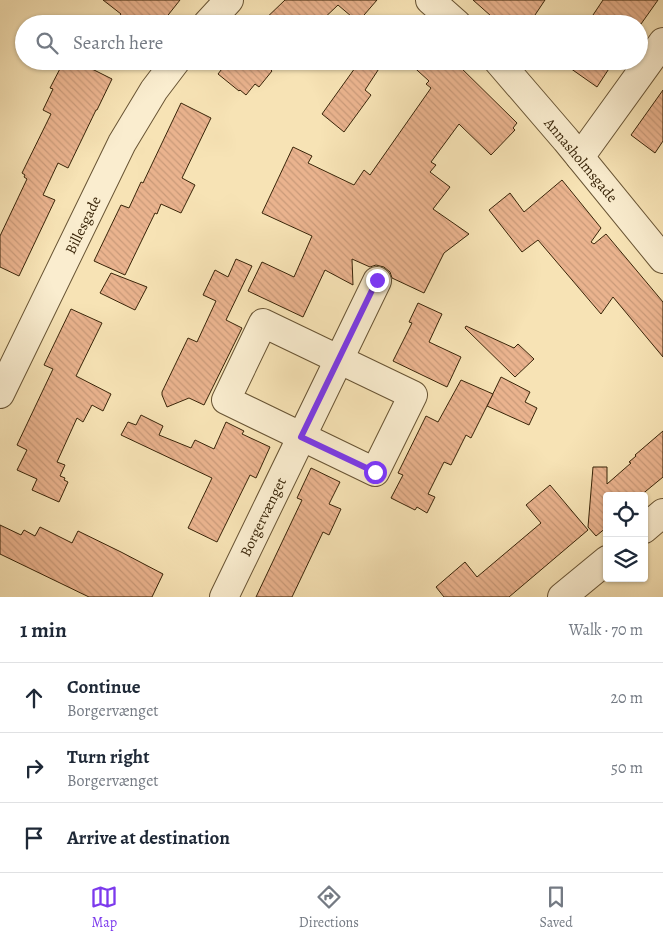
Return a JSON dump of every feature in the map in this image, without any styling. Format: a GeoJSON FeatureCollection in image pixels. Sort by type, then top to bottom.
{"type":"FeatureCollection","features":[{"type":"Feature","properties":{"kind":"street"},"geometry":{"type":"LineString","coordinates":[[215,15],[229,0]]}},
{"type":"Feature","properties":{"kind":"street"},"geometry":{"type":"LineString","coordinates":[[430,0],[448,15]]}},
{"type":"Feature","properties":{"kind":"street"},"geometry":{"type":"LineString","coordinates":[[648,63],[663,42]]}},
{"type":"Feature","properties":{"kind":"street","name":"Billesgade"},"geometry":{"type":"LineString","coordinates":[[0,394],[122,143],[154,90],[169,70]]}},
{"type":"Feature","properties":{"kind":"street","name":"Annasholmsgade"},"geometry":{"type":"LineString","coordinates":[[506,70],[663,258]]}},
{"type":"Feature","properties":{"kind":"street"},"geometry":{"type":"LineString","coordinates":[[580,157],[643,70]]}},
{"type":"Feature","properties":{"kind":"street","name":"Borgervænget"},"geometry":{"type":"LineString","coordinates":[[224,597],[377,280]]}},
{"type":"Feature","properties":{"kind":"street"},"geometry":{"type":"LineString","coordinates":[[263,323],[338,360],[413,395],[375,472],[226,400],[263,323]]}},
{"type":"Feature","properties":{"kind":"street"},"geometry":{"type":"LineString","coordinates":[[648,526],[663,513]]}},
{"type":"Feature","properties":{"kind":"street"},"geometry":{"type":"LineString","coordinates":[[562,597],[603,563]]}},
{"type":"Feature","properties":{"kind":"building"},"geometry":{"type":"Polygon","coordinates":[[[103,0],[180,0],[168,15],[121,14],[103,0]]]}},
{"type":"Feature","properties":{"kind":"building"},"geometry":{"type":"Polygon","coordinates":[[[285,0],[377,0],[364,15],[350,15],[338,5],[327,15],[269,15],[285,0]]]}},
{"type":"Feature","properties":{"kind":"building"},"geometry":{"type":"Polygon","coordinates":[[[473,0],[545,0],[535,15],[490,15],[473,0]]]}},
{"type":"Feature","properties":{"kind":"building"},"geometry":{"type":"Polygon","coordinates":[[[603,0],[658,0],[647,15],[593,15],[603,0]]]}},
{"type":"Feature","properties":{"kind":"building"},"geometry":{"type":"Polygon","coordinates":[[[59,70],[94,70],[112,79],[68,168],[58,163],[43,195],[55,200],[19,276],[0,267],[0,236],[27,179],[22,173],[51,114],[43,110],[53,89],[50,88],[59,70]]]}},
{"type":"Feature","properties":{"kind":"building"},"geometry":{"type":"Polygon","coordinates":[[[221,70],[272,71],[259,87],[255,84],[246,95],[218,74],[221,70]]]}},
{"type":"Feature","properties":{"kind":"building"},"geometry":{"type":"Polygon","coordinates":[[[354,70],[378,70],[365,90],[371,95],[344,132],[322,114],[354,70]]]}},
{"type":"Feature","properties":{"kind":"building"},"geometry":{"type":"Polygon","coordinates":[[[417,70],[463,70],[517,123],[513,128],[515,130],[491,155],[459,124],[431,162],[436,165],[430,172],[450,187],[433,209],[469,234],[444,253],[424,293],[392,278],[390,272],[384,267],[376,265],[370,267],[352,259],[353,285],[325,270],[303,317],[248,291],[262,262],[294,277],[312,236],[262,213],[293,147],[312,156],[308,163],[354,185],[364,170],[370,175],[431,88],[426,84],[429,81],[417,70]]]}},
{"type":"Feature","properties":{"kind":"building"},"geometry":{"type":"Polygon","coordinates":[[[573,70],[608,70],[597,87],[573,70]]]}},
{"type":"Feature","properties":{"kind":"building"},"geometry":{"type":"Polygon","coordinates":[[[663,90],[663,141],[655,153],[631,135],[663,90]]]}},
{"type":"Feature","properties":{"kind":"building"},"geometry":{"type":"Polygon","coordinates":[[[181,103],[211,118],[182,178],[195,185],[181,213],[161,204],[125,275],[94,261],[121,205],[129,208],[141,182],[143,183],[181,103]]]}},
{"type":"Feature","properties":{"kind":"building"},"geometry":{"type":"Polygon","coordinates":[[[562,180],[601,228],[591,242],[594,244],[606,234],[663,302],[663,357],[613,297],[601,314],[538,240],[522,252],[489,210],[510,193],[524,212],[562,180]]]}},
{"type":"Feature","properties":{"kind":"building"},"geometry":{"type":"Polygon","coordinates":[[[236,259],[252,266],[226,320],[242,328],[204,405],[189,398],[167,407],[162,392],[188,338],[197,342],[216,301],[203,295],[215,270],[228,277],[236,259]]]}},
{"type":"Feature","properties":{"kind":"building"},"geometry":{"type":"Polygon","coordinates":[[[111,273],[147,287],[135,310],[100,293],[111,273]]]}},
{"type":"Feature","properties":{"kind":"building"},"geometry":{"type":"Polygon","coordinates":[[[418,303],[442,314],[429,342],[461,357],[447,387],[393,361],[412,323],[409,322],[418,303]]]}},
{"type":"Feature","properties":{"kind":"building"},"geometry":{"type":"Polygon","coordinates":[[[71,309],[102,323],[76,376],[111,394],[103,411],[92,405],[83,422],[77,418],[57,462],[65,465],[60,476],[68,482],[59,502],[32,490],[37,479],[17,470],[27,450],[17,445],[53,369],[44,365],[71,309]]]}},
{"type":"Feature","properties":{"kind":"building"},"geometry":{"type":"Polygon","coordinates":[[[466,326],[514,348],[518,344],[534,359],[515,377],[465,328],[466,326]]]}},
{"type":"Feature","properties":{"kind":"building"},"geometry":{"type":"Polygon","coordinates":[[[501,377],[530,392],[525,402],[537,408],[529,425],[487,406],[501,377]]]}},
{"type":"Feature","properties":{"kind":"building"},"geometry":{"type":"Polygon","coordinates":[[[461,380],[493,394],[471,438],[466,435],[451,465],[444,462],[428,494],[435,497],[427,513],[417,507],[415,510],[391,498],[403,475],[398,473],[426,416],[438,422],[461,380]]]}},
{"type":"Feature","properties":{"kind":"building"},"geometry":{"type":"Polygon","coordinates":[[[141,415],[163,426],[159,435],[191,448],[195,440],[214,449],[226,422],[244,431],[242,434],[270,447],[256,478],[250,475],[217,542],[188,528],[212,478],[121,435],[128,422],[136,425],[141,415]]]}},
{"type":"Feature","properties":{"kind":"building"},"geometry":{"type":"Polygon","coordinates":[[[663,431],[663,477],[645,492],[603,492],[603,530],[596,536],[588,527],[593,467],[607,467],[607,484],[631,463],[629,462],[663,431]]]}},
{"type":"Feature","properties":{"kind":"building"},"geometry":{"type":"Polygon","coordinates":[[[311,468],[340,482],[329,504],[341,509],[329,535],[323,532],[292,597],[256,597],[302,500],[297,498],[311,468]]]}},
{"type":"Feature","properties":{"kind":"building"},"geometry":{"type":"Polygon","coordinates":[[[550,485],[588,530],[509,597],[444,597],[436,587],[465,562],[477,577],[541,523],[526,505],[550,485]]]}},
{"type":"Feature","properties":{"kind":"building"},"geometry":{"type":"Polygon","coordinates":[[[0,525],[21,535],[24,530],[35,536],[40,527],[72,543],[78,531],[163,574],[152,597],[89,597],[0,554],[0,525]]]}},
{"type":"Feature","properties":{"kind":"route"},"geometry":{"type":"LineString","coordinates":[[375,472],[301,437],[377,280]]}}]}
